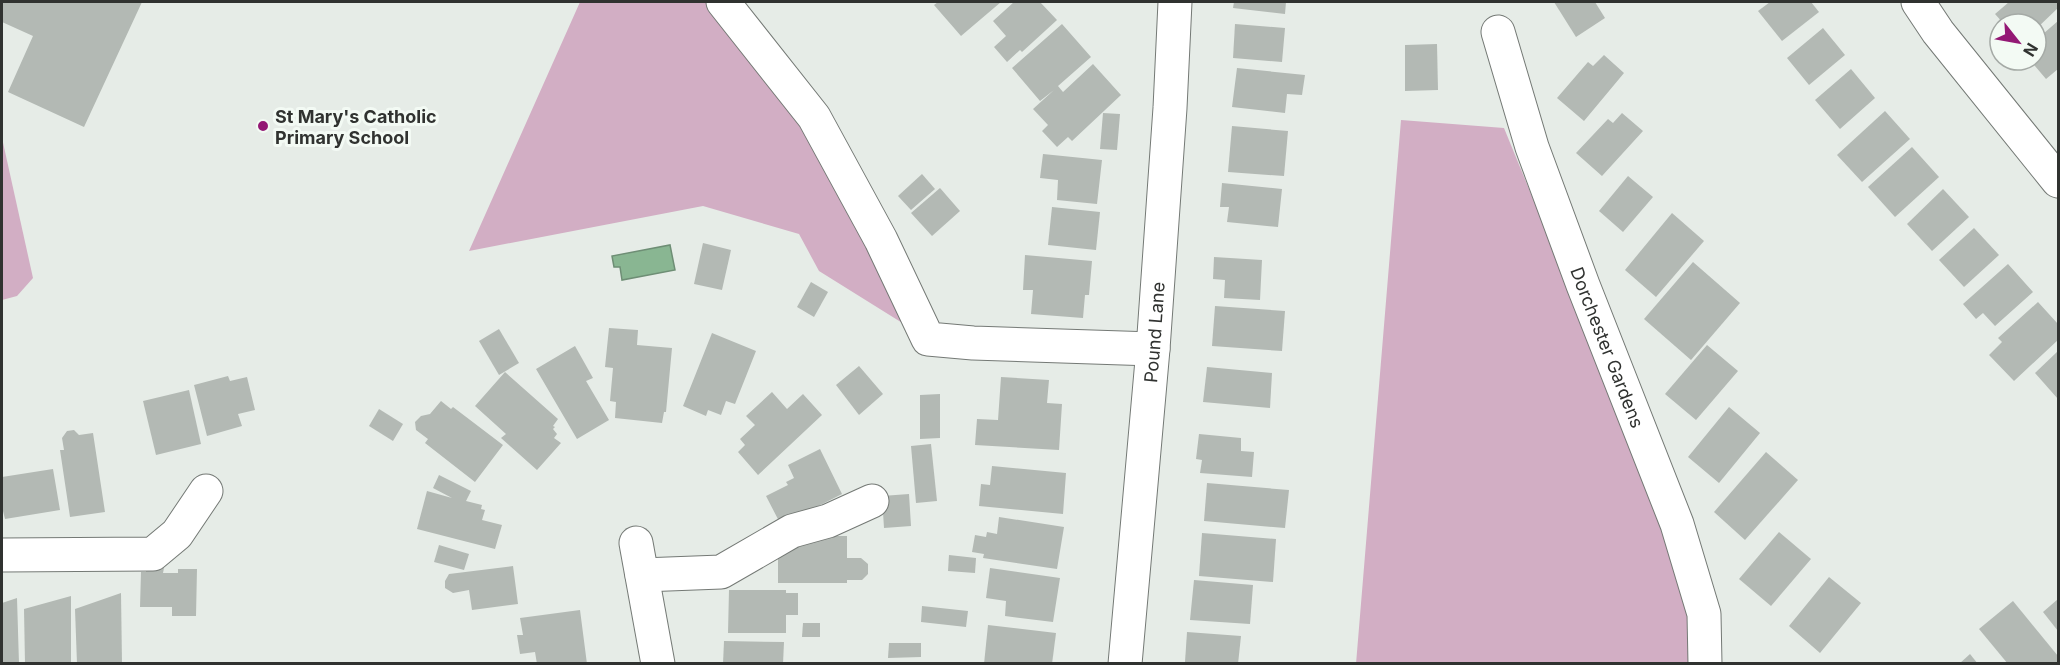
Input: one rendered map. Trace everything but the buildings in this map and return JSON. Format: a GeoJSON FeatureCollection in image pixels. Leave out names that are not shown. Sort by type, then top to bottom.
{"type":"FeatureCollection","features":[{"type":"Feature","properties":{"kind":"street"},"geometry":{"type":"LineString","coordinates":[[723,2],[814,117],[881,240],[928,339],[973,343],[1153,349]]}},
{"type":"Feature","properties":{"kind":"street"},"geometry":{"type":"LineString","coordinates":[[1918,2],[1938,32],[2058,181]]}},
{"type":"Feature","properties":{"kind":"street","name":"Pound Lane"},"geometry":{"type":"LineString","coordinates":[[1125,663],[1153,349],[1170,108],[1168,5]]}},
{"type":"Feature","properties":{"kind":"street","name":"Dorchester Gardens"},"geometry":{"type":"LineString","coordinates":[[1498,32],[1532,147],[1583,285],[1677,524],[1704,614],[1705,663]]}},
{"type":"Feature","properties":{"kind":"street"},"geometry":{"type":"LineString","coordinates":[[2,555],[153,554],[177,534],[206,491]]}},
{"type":"Feature","properties":{"kind":"street"},"geometry":{"type":"LineString","coordinates":[[658,663],[639,559],[721,572],[792,531],[828,521],[872,501]]}},
{"type":"Feature","properties":{"kind":"shaded area"},"geometry":{"type":"Polygon","coordinates":[[[580,2],[723,2],[814,117],[928,339],[819,271],[799,234],[703,206],[469,251],[580,2]]]}},
{"type":"Feature","properties":{"kind":"shaded area"},"geometry":{"type":"Polygon","coordinates":[[[1401,120],[1504,128],[1658,504],[1676,562],[1685,602],[1690,663],[1356,664],[1401,120]]]}},
{"type":"Feature","properties":{"kind":"shaded area"},"geometry":{"type":"Polygon","coordinates":[[[2,138],[33,278],[17,296],[2,300],[2,138]]]}},
{"type":"Feature","properties":{"kind":"shaded area"},"geometry":{"type":"Polygon","coordinates":[[[670,245],[675,270],[622,280],[620,267],[614,267],[612,256],[670,245]]]}},
{"type":"Feature","properties":{"kind":"place","name":"St Mary's Catholic Primary School"},"geometry":{"type":"Point","coordinates":[263,126]}}]}
